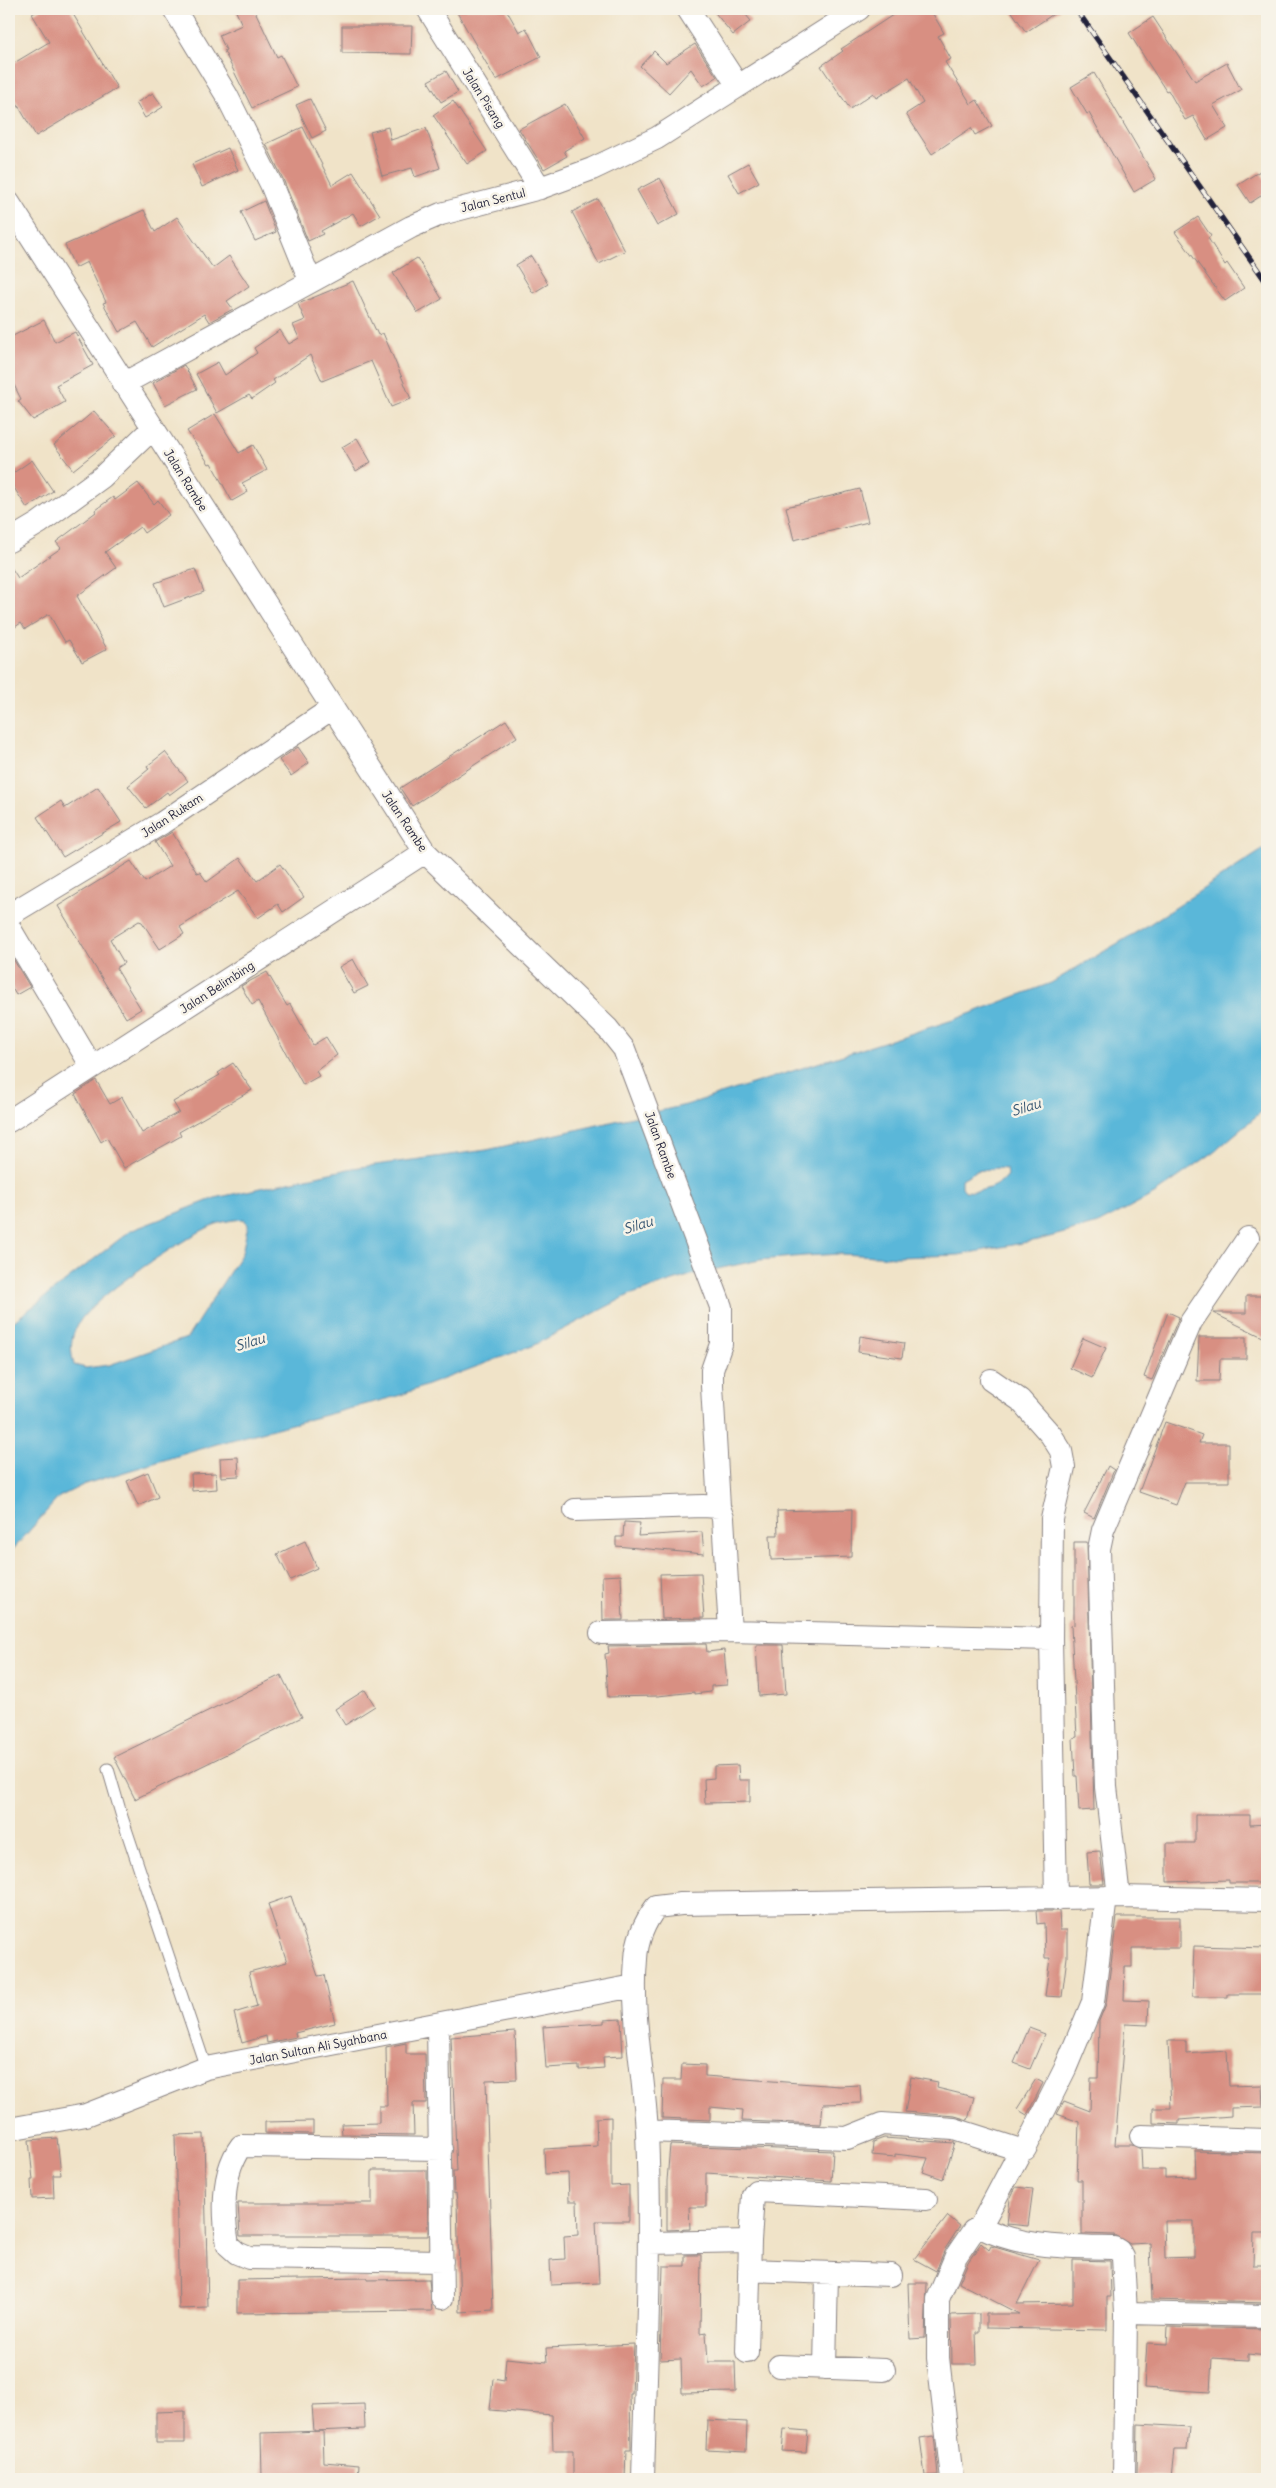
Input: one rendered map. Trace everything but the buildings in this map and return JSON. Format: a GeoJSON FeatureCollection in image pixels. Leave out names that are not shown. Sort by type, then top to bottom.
{"type":"FeatureCollection","features":[{"type":"Feature","properties":{"kind":"street"},"geometry":{"type":"LineString","coordinates":[[174,9],[227,96],[271,184],[310,280]]}},
{"type":"Feature","properties":{"kind":"street","name":"Jalan Pisang"},"geometry":{"type":"LineString","coordinates":[[428,9],[540,188]]}},
{"type":"Feature","properties":{"kind":"street"},"geometry":{"type":"LineString","coordinates":[[688,9],[738,86]]}},
{"type":"Feature","properties":{"kind":"street","name":"Jalan Sentul"},"geometry":{"type":"LineString","coordinates":[[123,384],[310,280],[411,227],[441,214],[540,188],[592,169],[657,138],[858,9]]}},
{"type":"Feature","properties":{"kind":"street","name":"Jalan Rambe"},"geometry":{"type":"LineString","coordinates":[[9,203],[331,709],[425,852],[608,1029],[624,1049],[720,1307],[721,1344],[712,1370],[712,1386],[719,1507],[722,1518],[730,1632]]}},
{"type":"Feature","properties":{"kind":"street"},"geometry":{"type":"LineString","coordinates":[[9,541],[39,523],[102,476],[153,428]]}},
{"type":"Feature","properties":{"kind":"street","name":"Jalan Rukam"},"geometry":{"type":"LineString","coordinates":[[9,915],[162,823],[331,709]]}},
{"type":"Feature","properties":{"kind":"street","name":"Jalan Belimbing"},"geometry":{"type":"LineString","coordinates":[[9,1121],[425,852]]}},
{"type":"Feature","properties":{"kind":"street"},"geometry":{"type":"LineString","coordinates":[[9,927],[92,1067]]}},
{"type":"Feature","properties":{"kind":"street"},"geometry":{"type":"LineString","coordinates":[[952,2479],[938,2358],[938,2299],[956,2256],[973,2231],[980,2227],[1021,2150],[1029,2145],[1066,2069],[1093,2002],[1113,1897],[1106,1787],[1099,1550],[1103,1530],[1191,1322],[1248,1238]]}},
{"type":"Feature","properties":{"kind":"street"},"geometry":{"type":"LineString","coordinates":[[991,1380],[1020,1400],[1051,1435],[1061,1451],[1064,1467],[1052,1519],[1051,1639],[1056,1899]]}},
{"type":"Feature","properties":{"kind":"street"},"geometry":{"type":"LineString","coordinates":[[575,1510],[719,1507]]}},
{"type":"Feature","properties":{"kind":"street"},"geometry":{"type":"LineString","coordinates":[[601,1633],[730,1632],[1051,1639]]}},
{"type":"Feature","properties":{"kind":"street"},"geometry":{"type":"LineString","coordinates":[[643,2479],[649,2243],[647,2131],[634,1986],[636,1956],[643,1924],[656,1907],[681,1904],[1113,1897],[1267,1900]]}},
{"type":"Feature","properties":{"kind":"street","name":"Jalan Sultan Ali Syahbana"},"geometry":{"type":"LineString","coordinates":[[9,2129],[86,2114],[206,2068],[634,1986]]}},
{"type":"Feature","properties":{"kind":"street"},"geometry":{"type":"LineString","coordinates":[[438,2024],[442,2298]]}},
{"type":"Feature","properties":{"kind":"street"},"geometry":{"type":"LineString","coordinates":[[647,2131],[847,2138],[882,2124],[954,2129],[1021,2150]]}},
{"type":"Feature","properties":{"kind":"street"},"geometry":{"type":"LineString","coordinates":[[1141,2136],[1267,2140]]}},
{"type":"Feature","properties":{"kind":"street"},"geometry":{"type":"LineString","coordinates":[[441,2149],[241,2146],[232,2158],[227,2172],[226,2230],[228,2245],[238,2253],[249,2258],[442,2261]]}},
{"type":"Feature","properties":{"kind":"street"},"geometry":{"type":"LineString","coordinates":[[748,2352],[750,2241],[753,2195],[756,2191],[926,2198]]}},
{"type":"Feature","properties":{"kind":"street"},"geometry":{"type":"LineString","coordinates":[[980,2227],[998,2236],[1037,2245],[1114,2248],[1119,2251],[1122,2257],[1126,2313],[1124,2479]]}},
{"type":"Feature","properties":{"kind":"street"},"geometry":{"type":"LineString","coordinates":[[649,2243],[750,2241]]}},
{"type":"Feature","properties":{"kind":"street"},"geometry":{"type":"LineString","coordinates":[[749,2270],[891,2275]]}},
{"type":"Feature","properties":{"kind":"street"},"geometry":{"type":"LineString","coordinates":[[825,2368],[827,2273]]}},
{"type":"Feature","properties":{"kind":"street"},"geometry":{"type":"LineString","coordinates":[[1126,2313],[1267,2316]]}},
{"type":"Feature","properties":{"kind":"street"},"geometry":{"type":"LineString","coordinates":[[779,2366],[884,2370]]}},
{"type":"Feature","properties":{"kind":"lane"},"geometry":{"type":"LineString","coordinates":[[108,1769],[122,1817],[206,2068]]}},
{"type":"Feature","properties":{"kind":"water","name":"Silau"},"geometry":{"type":"Polygon","coordinates":[[[1267,847],[1267,1107],[1214,1152],[1156,1193],[1098,1224],[1038,1240],[959,1255],[897,1257],[840,1254],[804,1256],[760,1260],[698,1273],[629,1295],[534,1345],[401,1395],[220,1443],[85,1484],[59,1497],[9,1554],[9,1325],[130,1231],[215,1198],[353,1168],[487,1150],[686,1105],[956,1019],[1051,983],[1145,927],[1267,847]],[[997,1168],[976,1171],[962,1179],[962,1187],[965,1191],[971,1191],[983,1190],[994,1186],[1007,1175],[1006,1169],[997,1168]],[[244,1219],[216,1224],[193,1235],[157,1258],[100,1300],[78,1324],[73,1334],[72,1354],[74,1365],[86,1368],[109,1365],[187,1338],[242,1253],[248,1225],[244,1219]]]}},
{"type":"Feature","properties":{"kind":"railway"},"geometry":{"type":"LineString","coordinates":[[1076,9],[1267,283]]}}]}
